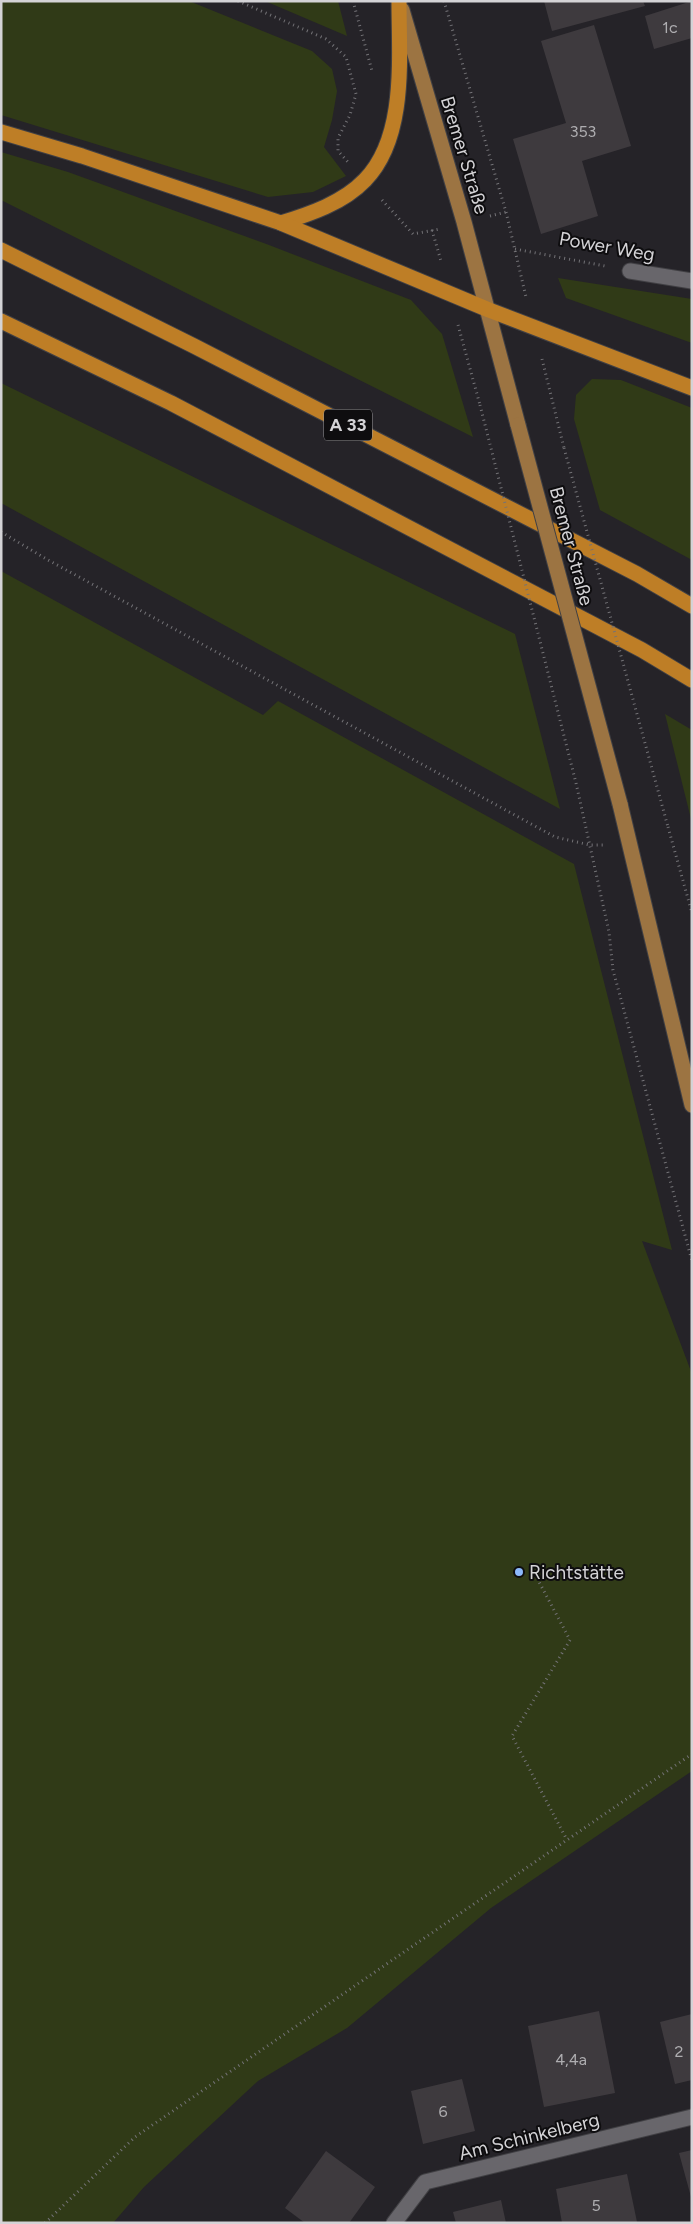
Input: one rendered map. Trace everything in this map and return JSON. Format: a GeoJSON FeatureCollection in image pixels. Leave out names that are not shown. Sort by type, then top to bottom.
{"type":"FeatureCollection","features":[{"type":"Feature","properties":{"kind":"highway"},"geometry":{"type":"LineString","coordinates":[[281,222],[307,215],[339,200],[365,180],[382,156],[396,114],[399,96],[399,1]]}},
{"type":"Feature","properties":{"kind":"highway"},"geometry":{"type":"LineString","coordinates":[[1,132],[82,156],[281,222],[489,310],[692,388]]}},
{"type":"Feature","properties":{"kind":"highway","name":"A 33"},"geometry":{"type":"LineString","coordinates":[[1,250],[221,360],[637,574],[692,606]]}},
{"type":"Feature","properties":{"kind":"highway"},"geometry":{"type":"LineString","coordinates":[[1,321],[179,408],[642,650],[692,680]]}},
{"type":"Feature","properties":{"kind":"main road","name":"Bremer Straße"},"geometry":{"type":"LineString","coordinates":[[399,1],[489,310],[620,804],[692,1105]]}},
{"type":"Feature","properties":{"kind":"street","name":"Power Weg"},"geometry":{"type":"LineString","coordinates":[[630,271],[692,281]]}},
{"type":"Feature","properties":{"kind":"street","name":"Am Schinkelberg"},"geometry":{"type":"LineString","coordinates":[[394,2223],[425,2182],[692,2117]]}},
{"type":"Feature","properties":{"kind":"path"},"geometry":{"type":"LineString","coordinates":[[238,1],[326,39],[346,57],[356,94],[350,115],[338,138],[338,151],[350,164],[355,156]]}},
{"type":"Feature","properties":{"kind":"path"},"geometry":{"type":"LineString","coordinates":[[353,1],[374,78]]}},
{"type":"Feature","properties":{"kind":"path","name":"Power Weg"},"geometry":{"type":"LineString","coordinates":[[444,1],[506,212],[515,249],[630,271]]}},
{"type":"Feature","properties":{"kind":"path"},"geometry":{"type":"LineString","coordinates":[[365,180],[413,234],[432,230]]}},
{"type":"Feature","properties":{"kind":"path"},"geometry":{"type":"LineString","coordinates":[[480,405],[576,783],[609,932],[613,970],[692,1261]]}},
{"type":"Feature","properties":{"kind":"path"},"geometry":{"type":"LineString","coordinates":[[564,448],[692,913]]}},
{"type":"Feature","properties":{"kind":"path"},"geometry":{"type":"LineString","coordinates":[[1,532],[48,560],[555,838],[590,845],[630,845]]}},
{"type":"Feature","properties":{"kind":"path"},"geometry":{"type":"LineString","coordinates":[[530,1565],[570,1640],[512,1736],[567,1840]]}},
{"type":"Feature","properties":{"kind":"path"},"geometry":{"type":"LineString","coordinates":[[46,2223],[135,2137],[692,1754]]}},
{"type":"Feature","properties":{"kind":"green space"},"geometry":{"type":"Polygon","coordinates":[[[1,1],[189,1],[312,51],[332,69],[337,91],[332,120],[324,147],[346,176],[313,192],[268,197],[1,115],[1,1]]]}},
{"type":"Feature","properties":{"kind":"green space"},"geometry":{"type":"Polygon","coordinates":[[[265,1],[338,1],[347,36],[265,1]]]}},
{"type":"Feature","properties":{"kind":"green space"},"geometry":{"type":"Polygon","coordinates":[[[1,152],[68,172],[269,245],[411,300],[442,334],[473,437],[1,200],[1,152]]]}},
{"type":"Feature","properties":{"kind":"green space"},"geometry":{"type":"Polygon","coordinates":[[[558,278],[692,299],[692,343],[566,298],[558,278]]]}},
{"type":"Feature","properties":{"kind":"green space"},"geometry":{"type":"Polygon","coordinates":[[[592,379],[621,380],[692,408],[692,560],[600,510],[574,419],[576,395],[592,379]]]}},
{"type":"Feature","properties":{"kind":"green space"},"geometry":{"type":"Polygon","coordinates":[[[1,383],[515,634],[560,809],[1,503],[1,383]]]}},
{"type":"Feature","properties":{"kind":"green space"},"geometry":{"type":"Polygon","coordinates":[[[1,571],[263,715],[278,701],[574,864],[672,1250],[642,1241],[692,1374],[692,1771],[491,1908],[347,2028],[258,2081],[144,2187],[113,2223],[1,2223],[1,571]]]}},
{"type":"Feature","properties":{"kind":"green space"},"geometry":{"type":"Polygon","coordinates":[[[665,714],[692,730],[692,823],[665,714]]]}},
{"type":"Feature","properties":{"kind":"building"},"geometry":{"type":"Polygon","coordinates":[[[544,1],[643,1],[645,6],[552,31],[544,1]]]}},
{"type":"Feature","properties":{"kind":"building"},"geometry":{"type":"Polygon","coordinates":[[[692,1],[692,38],[654,49],[645,16],[692,1]]]}},
{"type":"Feature","properties":{"kind":"building"},"geometry":{"type":"Polygon","coordinates":[[[594,25],[631,146],[582,161],[598,216],[541,234],[513,139],[566,123],[541,41],[594,25]]]}},
{"type":"Feature","properties":{"kind":"building"},"geometry":{"type":"Polygon","coordinates":[[[599,2011],[615,2093],[544,2107],[528,2026],[599,2011]]]}},
{"type":"Feature","properties":{"kind":"building"},"geometry":{"type":"Polygon","coordinates":[[[692,2014],[692,2080],[675,2084],[660,2022],[692,2014]]]}},
{"type":"Feature","properties":{"kind":"building"},"geometry":{"type":"Polygon","coordinates":[[[462,2079],[475,2131],[423,2144],[411,2091],[462,2079]]]}},
{"type":"Feature","properties":{"kind":"building"},"geometry":{"type":"Polygon","coordinates":[[[692,2150],[692,2197],[691,2197],[679,2153],[692,2150]]]}},
{"type":"Feature","properties":{"kind":"building"},"geometry":{"type":"Polygon","coordinates":[[[326,2151],[375,2187],[349,2223],[305,2223],[285,2208],[326,2151]]]}},
{"type":"Feature","properties":{"kind":"building"},"geometry":{"type":"Polygon","coordinates":[[[627,2174],[637,2222],[562,2223],[556,2189],[627,2174]]]}},
{"type":"Feature","properties":{"kind":"building"},"geometry":{"type":"Polygon","coordinates":[[[501,2200],[506,2223],[456,2223],[453,2212],[501,2200]]]}},
{"type":"Feature","properties":{"kind":"place","name":"Richtstätte"},"geometry":{"type":"Point","coordinates":[519,1572]}}]}
